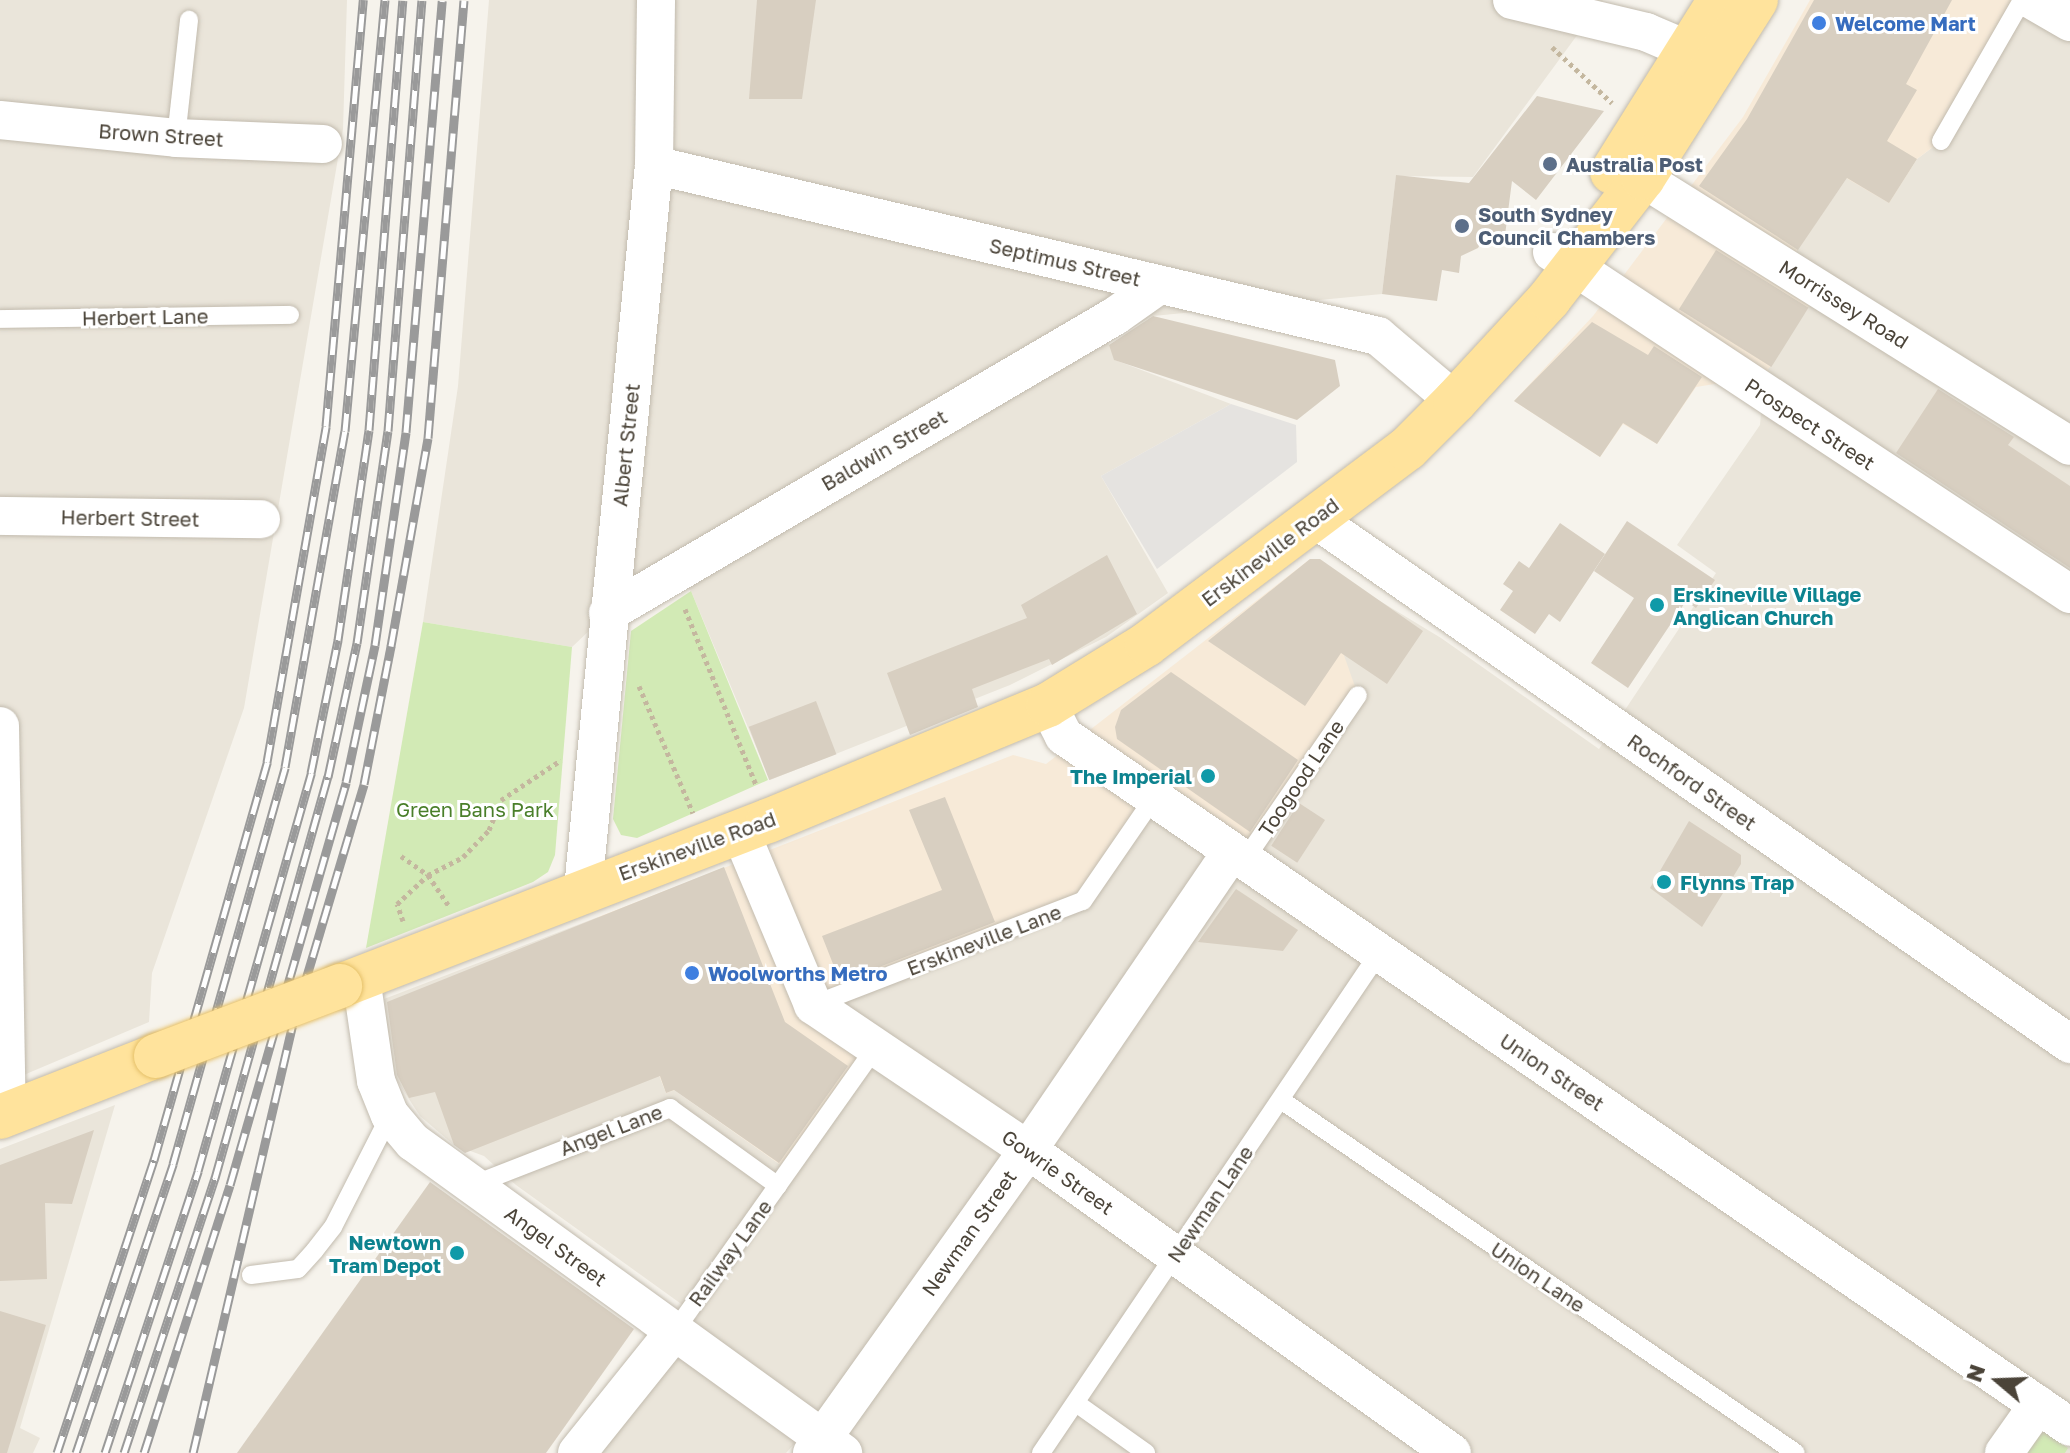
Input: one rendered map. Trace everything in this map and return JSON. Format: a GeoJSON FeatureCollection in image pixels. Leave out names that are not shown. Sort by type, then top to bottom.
{"type":"FeatureCollection","features":[{"type":"Feature","properties":{"kind":"main road","name":"Erskineville Road"},"geometry":{"type":"LineString","coordinates":[[1705,56],[1720,0]]}},
{"type":"Feature","properties":{"kind":"main road","name":"Erskineville Road"},"geometry":{"type":"LineString","coordinates":[[4,1116],[583,889],[734,819],[1048,705],[1147,644],[1349,492],[1448,394],[1562,261],[1630,171],[1705,56],[1756,0]]}},
{"type":"Feature","properties":{"kind":"street","name":"Albert Street"},"geometry":{"type":"LineString","coordinates":[[583,889],[654,165],[656,0]]}},
{"type":"Feature","properties":{"kind":"street"},"geometry":{"type":"LineString","coordinates":[[1512,0],[1604,20],[1705,56]]}},
{"type":"Feature","properties":{"kind":"street"},"geometry":{"type":"LineString","coordinates":[[2032,0],[2070,22]]}},
{"type":"Feature","properties":{"kind":"street","name":"Brown Street"},"geometry":{"type":"LineString","coordinates":[[0,120],[176,138],[323,144]]}},
{"type":"Feature","properties":{"kind":"street","name":"Septimus Street"},"geometry":{"type":"LineString","coordinates":[[654,165],[1378,336],[1448,394]]}},
{"type":"Feature","properties":{"kind":"street","name":"Morrissey Road"},"geometry":{"type":"LineString","coordinates":[[1630,171],[2070,446]]}},
{"type":"Feature","properties":{"kind":"street","name":"Prospect Street"},"geometry":{"type":"LineString","coordinates":[[1562,261],[2070,594]]}},
{"type":"Feature","properties":{"kind":"street","name":"Baldwin Street"},"geometry":{"type":"LineString","coordinates":[[608,613],[1102,324],[1159,285]]}},
{"type":"Feature","properties":{"kind":"street","name":"Herbert Street"},"geometry":{"type":"LineString","coordinates":[[0,516],[261,519]]}},
{"type":"Feature","properties":{"kind":"street","name":"Rochford Street"},"geometry":{"type":"LineString","coordinates":[[1315,519],[2070,1044]]}},
{"type":"Feature","properties":{"kind":"street","name":"Union Street"},"geometry":{"type":"LineString","coordinates":[[1048,705],[1064,736],[1153,799],[2070,1427]]}},
{"type":"Feature","properties":{"kind":"street"},"geometry":{"type":"LineString","coordinates":[[0,726],[4,1116]]}},
{"type":"Feature","properties":{"kind":"street"},"geometry":{"type":"LineString","coordinates":[[734,819],[813,1005]]}},
{"type":"Feature","properties":{"kind":"street","name":"Newman Street"},"geometry":{"type":"LineString","coordinates":[[826,1448],[1028,1150],[1238,856]]}},
{"type":"Feature","properties":{"kind":"street","name":"Angel Street"},"geometry":{"type":"LineString","coordinates":[[351,982],[372,1069],[390,1115],[413,1142],[674,1332],[826,1448]]}},
{"type":"Feature","properties":{"kind":"street","name":"Gowrie Street"},"geometry":{"type":"LineString","coordinates":[[813,1005],[1028,1150],[1452,1453]]}},
{"type":"Feature","properties":{"kind":"street","name":"Railway Lane"},"geometry":{"type":"LineString","coordinates":[[577,1453],[674,1332]]}},
{"type":"Feature","properties":{"kind":"street"},"geometry":{"type":"LineString","coordinates":[[2004,1453],[2038,1405]]}},
{"type":"Feature","properties":{"kind":"lane"},"geometry":{"type":"LineString","coordinates":[[1941,141],[2022,0]]}},
{"type":"Feature","properties":{"kind":"lane"},"geometry":{"type":"LineString","coordinates":[[176,138],[189,20]]}},
{"type":"Feature","properties":{"kind":"lane","name":"Herbert Lane"},"geometry":{"type":"LineString","coordinates":[[0,319],[290,315]]}},
{"type":"Feature","properties":{"kind":"lane","name":"Toogood Lane"},"geometry":{"type":"LineString","coordinates":[[1238,856],[1358,695]]}},
{"type":"Feature","properties":{"kind":"lane","name":"Erskineville Lane"},"geometry":{"type":"LineString","coordinates":[[813,1005],[1083,901],[1153,799]]}},
{"type":"Feature","properties":{"kind":"lane","name":"Newman Lane"},"geometry":{"type":"LineString","coordinates":[[1041,1453],[1379,953]]}},
{"type":"Feature","properties":{"kind":"lane","name":"Railway Lane"},"geometry":{"type":"LineString","coordinates":[[674,1332],[876,1047]]}},
{"type":"Feature","properties":{"kind":"lane","name":"Union Lane"},"geometry":{"type":"LineString","coordinates":[[1281,1100],[1796,1453]]}},
{"type":"Feature","properties":{"kind":"lane","name":"Angel Lane"},"geometry":{"type":"LineString","coordinates":[[473,1185],[670,1108],[778,1186]]}},
{"type":"Feature","properties":{"kind":"lane"},"geometry":{"type":"LineString","coordinates":[[251,1275],[298,1269],[315,1250],[333,1227],[390,1115]]}},
{"type":"Feature","properties":{"kind":"lane"},"geometry":{"type":"LineString","coordinates":[[1076,1403],[1146,1453]]}},
{"type":"Feature","properties":{"kind":"path"},"geometry":{"type":"LineString","coordinates":[[1549,43],[1618,109]]}},
{"type":"Feature","properties":{"kind":"path"},"geometry":{"type":"LineString","coordinates":[[671,574],[734,819]]}},
{"type":"Feature","properties":{"kind":"path"},"geometry":{"type":"LineString","coordinates":[[632,670],[734,819]]}},
{"type":"Feature","properties":{"kind":"path"},"geometry":{"type":"LineString","coordinates":[[411,891],[428,875],[463,857],[489,830],[501,800],[598,735]]}},
{"type":"Feature","properties":{"kind":"path"},"geometry":{"type":"LineString","coordinates":[[401,856],[428,875],[462,936]]}},
{"type":"Feature","properties":{"kind":"shaded area"},"geometry":{"type":"Polygon","coordinates":[[[0,0],[347,0],[343,129],[244,708],[152,973],[149,1022],[0,1085],[0,0]]]}},
{"type":"Feature","properties":{"kind":"shaded area"},"geometry":{"type":"Polygon","coordinates":[[[489,0],[1603,0],[1473,177],[1396,176],[1382,294],[1153,316],[1108,342],[1115,360],[1231,404],[1101,476],[1168,593],[1106,637],[1010,685],[770,780],[691,591],[671,575],[608,613],[572,647],[423,622],[458,386],[489,0]]]}},
{"type":"Feature","properties":{"kind":"shaded area"},"geometry":{"type":"Polygon","coordinates":[[[1810,0],[2022,0],[1941,141],[1917,159],[1889,203],[1846,178],[1795,253],[1810,304],[1764,376],[1696,387],[1657,444],[1623,424],[1600,457],[1514,401],[1593,316],[1743,117],[1810,0]]]}},
{"type":"Feature","properties":{"kind":"shaded area"},"geometry":{"type":"Polygon","coordinates":[[[2022,0],[2070,0],[2070,1453],[808,1453],[795,1443],[786,1453],[577,1453],[674,1332],[698,1316],[516,1185],[484,1156],[454,1145],[420,1116],[392,1073],[384,999],[598,917],[666,1093],[674,1090],[782,1166],[813,1005],[1153,799],[1338,651],[1375,598],[1441,638],[1599,749],[1716,573],[1677,545],[1760,425],[1764,376],[1795,253],[1847,178],[1889,202],[1917,159],[1941,141],[2022,0]]]}},
{"type":"Feature","properties":{"kind":"shaded area"},"geometry":{"type":"Polygon","coordinates":[[[1231,404],[1296,425],[1297,462],[1157,569],[1101,476],[1231,404]]]}},
{"type":"Feature","properties":{"kind":"shaded area"},"geometry":{"type":"Polygon","coordinates":[[[1310,559],[1358,695],[1244,861],[1153,799],[1083,901],[814,1004],[876,1047],[782,1166],[675,1090],[666,1093],[598,917],[1013,755],[1046,764],[1310,559]]]}},
{"type":"Feature","properties":{"kind":"shaded area"},"geometry":{"type":"Polygon","coordinates":[[[115,1105],[20,1428],[40,1438],[33,1453],[0,1453],[0,1149],[115,1105]]]}},
{"type":"Feature","properties":{"kind":"green space","name":"Green Bans Park"},"geometry":{"type":"Polygon","coordinates":[[[691,591],[768,780],[637,838],[621,835],[613,819],[631,631],[691,591]]]}},
{"type":"Feature","properties":{"kind":"green space","name":"Green Bans Park"},"geometry":{"type":"Polygon","coordinates":[[[423,622],[572,647],[555,855],[548,872],[533,882],[366,948],[423,622]]]}},
{"type":"Feature","properties":{"kind":"green space"},"geometry":{"type":"Polygon","coordinates":[[[2040,1428],[2068,1448],[2065,1453],[2022,1453],[2040,1428]]]}},
{"type":"Feature","properties":{"kind":"building"},"geometry":{"type":"Polygon","coordinates":[[[757,0],[816,0],[802,99],[749,99],[757,0]]]}},
{"type":"Feature","properties":{"kind":"building"},"geometry":{"type":"Polygon","coordinates":[[[1814,0],[1952,0],[1906,84],[1917,90],[1887,141],[1917,159],[1889,203],[1847,178],[1798,250],[1699,186],[1747,119],[1814,0]]]}},
{"type":"Feature","properties":{"kind":"building"},"geometry":{"type":"Polygon","coordinates":[[[1537,96],[1604,111],[1536,200],[1512,181],[1505,235],[1487,232],[1478,248],[1461,256],[1459,273],[1442,270],[1437,301],[1382,294],[1396,175],[1469,183],[1537,96]]]}},
{"type":"Feature","properties":{"kind":"building"},"geometry":{"type":"Polygon","coordinates":[[[1716,250],[1808,308],[1771,367],[1679,309],[1716,250]]]}},
{"type":"Feature","properties":{"kind":"building"},"geometry":{"type":"Polygon","coordinates":[[[1153,316],[1335,360],[1340,386],[1297,420],[1114,360],[1109,345],[1153,316]]]}},
{"type":"Feature","properties":{"kind":"building"},"geometry":{"type":"Polygon","coordinates":[[[1592,322],[1648,355],[1654,346],[1702,377],[1657,444],[1623,423],[1600,457],[1514,401],[1592,322]]]}},
{"type":"Feature","properties":{"kind":"building"},"geometry":{"type":"Polygon","coordinates":[[[1938,389],[2014,437],[2008,445],[2070,486],[2070,568],[1896,453],[1938,389]]]}},
{"type":"Feature","properties":{"kind":"building","name":"Erskineville Village Anglican Church"},"geometry":{"type":"Polygon","coordinates":[[[1627,521],[1715,580],[1696,608],[1686,601],[1628,688],[1591,663],[1634,598],[1594,571],[1627,521]]]}},
{"type":"Feature","properties":{"kind":"building"},"geometry":{"type":"Polygon","coordinates":[[[1560,523],[1605,554],[1560,622],[1549,614],[1535,634],[1500,610],[1513,591],[1503,584],[1519,561],[1529,568],[1560,523]]]}},
{"type":"Feature","properties":{"kind":"building"},"geometry":{"type":"Polygon","coordinates":[[[1107,555],[1137,614],[1052,665],[1049,659],[972,689],[978,707],[910,735],[887,673],[1027,618],[1021,605],[1107,555]]]}},
{"type":"Feature","properties":{"kind":"building"},"geometry":{"type":"Polygon","coordinates":[[[1310,559],[1320,559],[1423,631],[1387,684],[1341,653],[1305,706],[1208,641],[1310,559]]]}},
{"type":"Feature","properties":{"kind":"building"},"geometry":{"type":"Polygon","coordinates":[[[1171,672],[1298,760],[1250,832],[1117,739],[1115,727],[1121,710],[1171,672]]]}},
{"type":"Feature","properties":{"kind":"building"},"geometry":{"type":"Polygon","coordinates":[[[816,701],[836,754],[769,780],[749,727],[816,701]]]}},
{"type":"Feature","properties":{"kind":"building"},"geometry":{"type":"Polygon","coordinates":[[[945,797],[995,922],[851,978],[835,969],[822,936],[942,890],[909,810],[945,797]]]}},
{"type":"Feature","properties":{"kind":"building"},"geometry":{"type":"Polygon","coordinates":[[[1299,803],[1325,820],[1297,863],[1271,846],[1299,803]]]}},
{"type":"Feature","properties":{"kind":"building"},"geometry":{"type":"Polygon","coordinates":[[[1689,821],[1741,855],[1741,864],[1702,927],[1650,888],[1689,821]]]}},
{"type":"Feature","properties":{"kind":"building"},"geometry":{"type":"Polygon","coordinates":[[[724,867],[785,1022],[848,1066],[779,1163],[674,1090],[666,1093],[660,1076],[465,1153],[454,1145],[435,1092],[409,1098],[397,1075],[387,1002],[724,867]]]}},
{"type":"Feature","properties":{"kind":"building"},"geometry":{"type":"Polygon","coordinates":[[[1236,889],[1298,930],[1283,951],[1198,942],[1236,889]]]}},
{"type":"Feature","properties":{"kind":"building"},"geometry":{"type":"Polygon","coordinates":[[[94,1130],[72,1204],[45,1203],[47,1279],[0,1281],[0,1165],[94,1130]]]}},
{"type":"Feature","properties":{"kind":"building","name":"Newtown Tram Depot"},"geometry":{"type":"Polygon","coordinates":[[[430,1182],[634,1329],[546,1453],[237,1453],[430,1182]]]}},
{"type":"Feature","properties":{"kind":"building"},"geometry":{"type":"Polygon","coordinates":[[[0,1311],[46,1325],[7,1453],[0,1453],[0,1311]]]}},
{"type":"Feature","properties":{"kind":"railway"},"geometry":{"type":"LineString","coordinates":[[57,1453],[154,1160],[267,762],[326,426],[363,0]]}},
{"type":"Feature","properties":{"kind":"railway"},"geometry":{"type":"LineString","coordinates":[[76,1453],[173,1164],[285,767],[345,431],[385,0]]}},
{"type":"Feature","properties":{"kind":"railway"},"geometry":{"type":"LineString","coordinates":[[105,1453],[198,1171],[311,773],[338,640],[369,430],[403,0]]}},
{"type":"Feature","properties":{"kind":"railway"},"geometry":{"type":"LineString","coordinates":[[124,1453],[215,1178],[328,777],[357,643],[388,431],[422,0]]}},
{"type":"Feature","properties":{"kind":"railway"},"geometry":{"type":"LineString","coordinates":[[144,1453],[230,1185],[346,782],[375,645],[406,432],[442,0]]}},
{"type":"Feature","properties":{"kind":"railway"},"geometry":{"type":"LineString","coordinates":[[193,1453],[292,1026],[364,784],[391,646],[428,438],[464,0]]}},
{"type":"Feature","properties":{"kind":"place","name":"Welcome Mart"},"geometry":{"type":"Point","coordinates":[1819,23]}},
{"type":"Feature","properties":{"kind":"place","name":"Australia Post"},"geometry":{"type":"Point","coordinates":[1550,164]}},
{"type":"Feature","properties":{"kind":"place","name":"South Sydney Council Chambers"},"geometry":{"type":"Point","coordinates":[1462,226]}},
{"type":"Feature","properties":{"kind":"place","name":"Erskineville Village Anglican Church"},"geometry":{"type":"Point","coordinates":[1657,605]}},
{"type":"Feature","properties":{"kind":"place","name":"The Imperial"},"geometry":{"type":"Point","coordinates":[1208,776]}},
{"type":"Feature","properties":{"kind":"place","name":"Flynns Trap"},"geometry":{"type":"Point","coordinates":[1664,882]}},
{"type":"Feature","properties":{"kind":"place","name":"Woolworths Metro"},"geometry":{"type":"Point","coordinates":[692,973]}},
{"type":"Feature","properties":{"kind":"place","name":"Newtown Tram Depot"},"geometry":{"type":"Point","coordinates":[457,1253]}}]}
